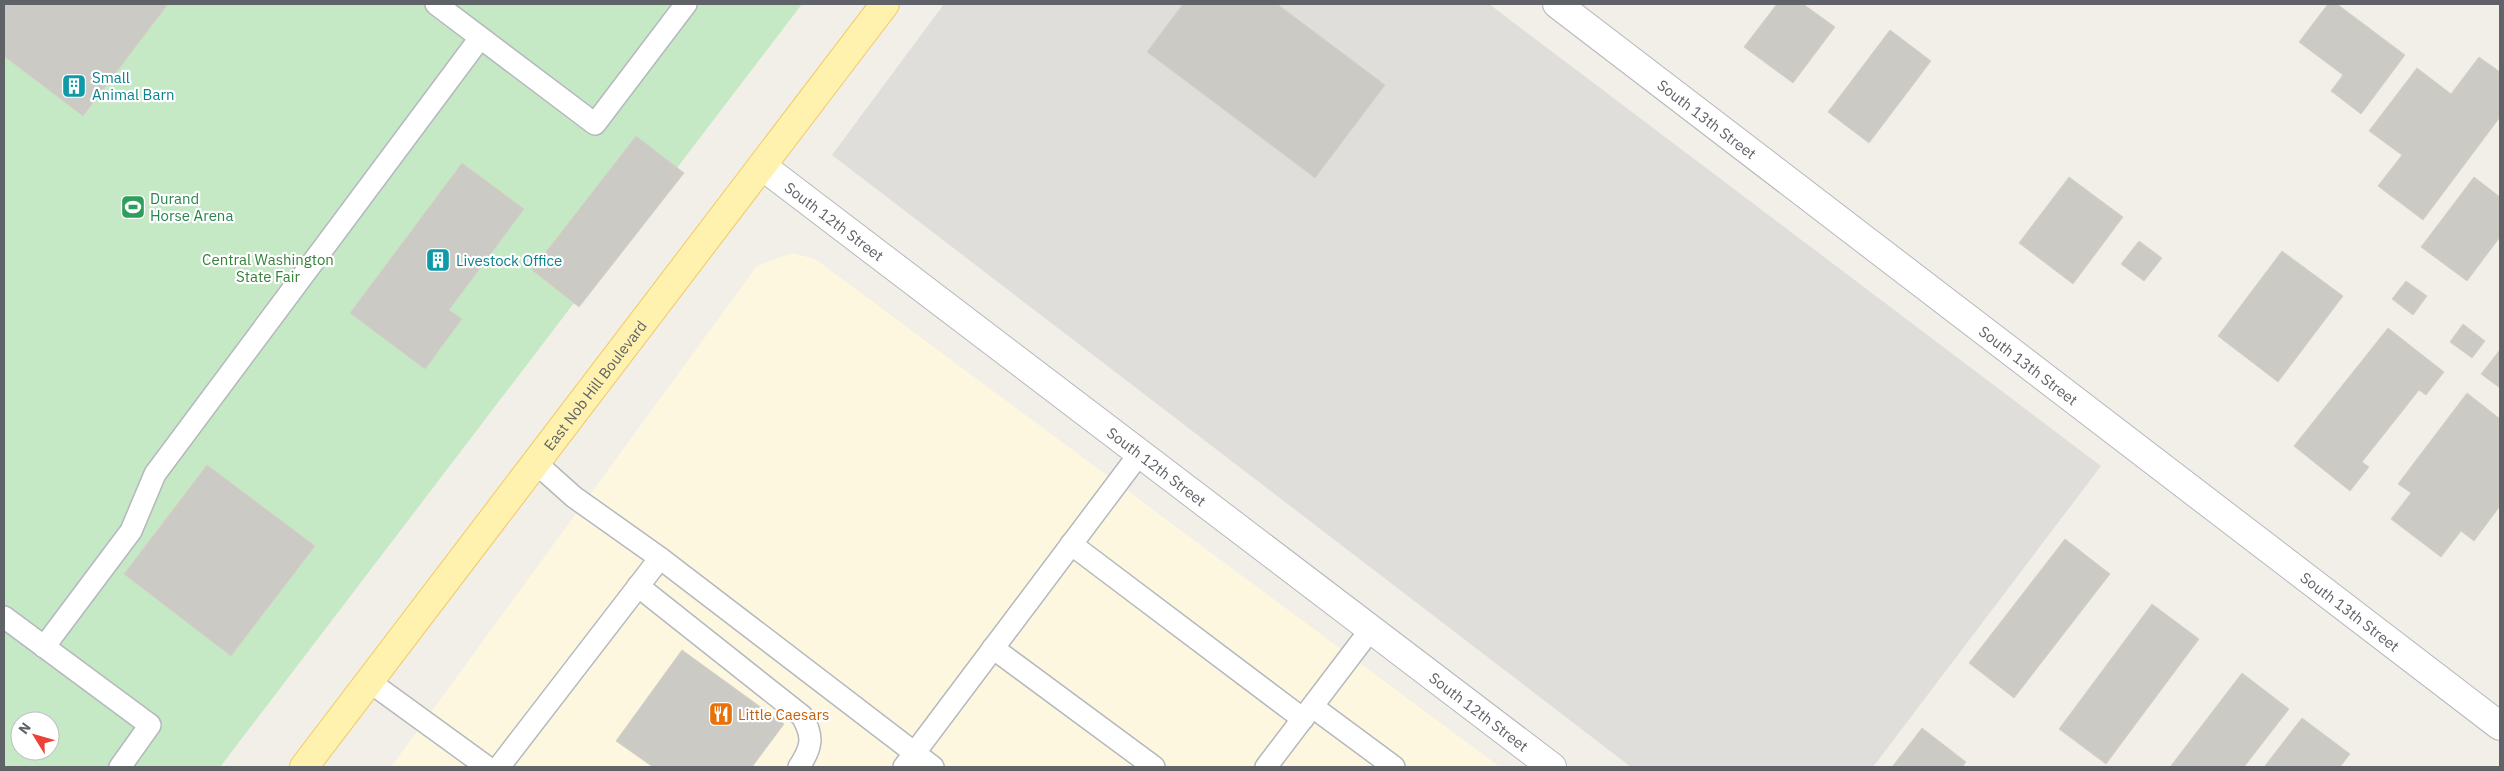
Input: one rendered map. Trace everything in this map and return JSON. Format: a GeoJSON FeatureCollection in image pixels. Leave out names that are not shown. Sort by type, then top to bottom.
{"type":"FeatureCollection","features":[{"type":"Feature","properties":{"kind":"main road","name":"East Nob Hill Boulevard"},"geometry":{"type":"LineString","coordinates":[[304,767],[537,464],[885,4]]}},
{"type":"Feature","properties":{"kind":"street","name":"South 13th Street"},"geometry":{"type":"LineString","coordinates":[[1557,4],[2500,726]]}},
{"type":"Feature","properties":{"kind":"street","name":"South 12th Street"},"geometry":{"type":"LineString","coordinates":[[762,166],[1552,767]]}},
{"type":"Feature","properties":{"kind":"lane"},"geometry":{"type":"LineString","coordinates":[[436,4],[595,124],[686,4]]}},
{"type":"Feature","properties":{"kind":"lane"},"geometry":{"type":"LineString","coordinates":[[44,647],[132,531],[155,474],[480,38]]}},
{"type":"Feature","properties":{"kind":"lane"},"geometry":{"type":"LineString","coordinates":[[909,760],[1140,453]]}},
{"type":"Feature","properties":{"kind":"lane"},"geometry":{"type":"LineString","coordinates":[[537,464],[574,497],[660,558],[909,760],[933,767]]}},
{"type":"Feature","properties":{"kind":"lane"},"geometry":{"type":"LineString","coordinates":[[1071,544],[1308,713],[1394,767]]}},
{"type":"Feature","properties":{"kind":"lane"},"geometry":{"type":"LineString","coordinates":[[499,767],[660,558]]}},
{"type":"Feature","properties":{"kind":"lane"},"geometry":{"type":"LineString","coordinates":[[638,586],[802,716],[810,732],[810,749],[798,767]]}},
{"type":"Feature","properties":{"kind":"lane"},"geometry":{"type":"LineString","coordinates":[[4,617],[150,725],[120,767]]}},
{"type":"Feature","properties":{"kind":"lane"},"geometry":{"type":"LineString","coordinates":[[1266,767],[1371,629]]}},
{"type":"Feature","properties":{"kind":"lane"},"geometry":{"type":"LineString","coordinates":[[993,648],[1154,767]]}},
{"type":"Feature","properties":{"kind":"lane"},"geometry":{"type":"LineString","coordinates":[[370,682],[487,767]]}},
{"type":"Feature","properties":{"kind":"shaded area"},"geometry":{"type":"Polygon","coordinates":[[[944,4],[1489,4],[2101,466],[1873,767],[1631,767],[832,155],[944,4]]]}},
{"type":"Feature","properties":{"kind":"shaded area"},"geometry":{"type":"Polygon","coordinates":[[[792,253],[815,259],[1500,767],[391,767],[757,266],[792,253]]]}},
{"type":"Feature","properties":{"kind":"green space","name":"Central Washington State Fair"},"geometry":{"type":"Polygon","coordinates":[[[4,4],[802,4],[220,767],[4,767],[4,4]]]}},
{"type":"Feature","properties":{"kind":"building","name":"Small Animal Barn"},"geometry":{"type":"Polygon","coordinates":[[[4,4],[168,4],[83,116],[4,56],[4,4]]]}},
{"type":"Feature","properties":{"kind":"building"},"geometry":{"type":"Polygon","coordinates":[[[1183,4],[1277,4],[1385,85],[1315,178],[1147,52],[1183,4]]]}},
{"type":"Feature","properties":{"kind":"building"},"geometry":{"type":"Polygon","coordinates":[[[1777,4],[1803,4],[1835,27],[1793,83],[1744,47],[1777,4]]]}},
{"type":"Feature","properties":{"kind":"building"},"geometry":{"type":"Polygon","coordinates":[[[2328,4],[2337,4],[2405,55],[2361,114],[2331,91],[2343,75],[2299,42],[2328,4]]]}},
{"type":"Feature","properties":{"kind":"building"},"geometry":{"type":"Polygon","coordinates":[[[1890,30],[1931,61],[1869,143],[1828,112],[1890,30]]]}},
{"type":"Feature","properties":{"kind":"building"},"geometry":{"type":"Polygon","coordinates":[[[2479,57],[2500,72],[2500,117],[2423,220],[2378,186],[2402,155],[2369,131],[2417,68],[2451,94],[2479,57]]]}},
{"type":"Feature","properties":{"kind":"building"},"geometry":{"type":"Polygon","coordinates":[[[636,136],[684,173],[579,307],[532,270],[636,136]]]}},
{"type":"Feature","properties":{"kind":"building","name":"Livestock Office"},"geometry":{"type":"Polygon","coordinates":[[[462,163],[524,209],[449,310],[462,319],[425,369],[350,313],[462,163]]]}},
{"type":"Feature","properties":{"kind":"building"},"geometry":{"type":"Polygon","coordinates":[[[2069,177],[2123,217],[2073,284],[2019,243],[2069,177]]]}},
{"type":"Feature","properties":{"kind":"building"},"geometry":{"type":"Polygon","coordinates":[[[2474,177],[2500,197],[2500,237],[2467,281],[2421,247],[2474,177]]]}},
{"type":"Feature","properties":{"kind":"building"},"geometry":{"type":"Polygon","coordinates":[[[2139,241],[2162,258],[2144,281],[2121,264],[2139,241]]]}},
{"type":"Feature","properties":{"kind":"building"},"geometry":{"type":"Polygon","coordinates":[[[2282,251],[2343,296],[2278,382],[2218,336],[2282,251]]]}},
{"type":"Feature","properties":{"kind":"building"},"geometry":{"type":"Polygon","coordinates":[[[2406,281],[2427,296],[2413,315],[2392,299],[2406,281]]]}},
{"type":"Feature","properties":{"kind":"building"},"geometry":{"type":"Polygon","coordinates":[[[2463,324],[2485,341],[2472,358],[2450,342],[2463,324]]]}},
{"type":"Feature","properties":{"kind":"building"},"geometry":{"type":"Polygon","coordinates":[[[2388,328],[2444,372],[2426,395],[2419,390],[2362,462],[2369,467],[2350,491],[2294,446],[2388,328]]]}},
{"type":"Feature","properties":{"kind":"building"},"geometry":{"type":"Polygon","coordinates":[[[2500,352],[2500,388],[2481,374],[2500,352]]]}},
{"type":"Feature","properties":{"kind":"building"},"geometry":{"type":"Polygon","coordinates":[[[2467,393],[2500,419],[2500,506],[2474,541],[2461,531],[2441,557],[2391,519],[2411,493],[2398,484],[2467,393]]]}},
{"type":"Feature","properties":{"kind":"building"},"geometry":{"type":"Polygon","coordinates":[[[207,465],[315,546],[231,656],[124,574],[207,465]]]}},
{"type":"Feature","properties":{"kind":"building"},"geometry":{"type":"Polygon","coordinates":[[[2065,539],[2110,574],[2014,698],[1969,663],[2065,539]]]}},
{"type":"Feature","properties":{"kind":"building"},"geometry":{"type":"Polygon","coordinates":[[[2152,604],[2199,639],[2106,764],[2059,729],[2152,604]]]}},
{"type":"Feature","properties":{"kind":"building"},"geometry":{"type":"Polygon","coordinates":[[[682,650],[784,724],[752,767],[653,767],[616,741],[682,650]]]}},
{"type":"Feature","properties":{"kind":"building"},"geometry":{"type":"Polygon","coordinates":[[[2242,673],[2289,709],[2244,767],[2170,767],[2242,673]]]}},
{"type":"Feature","properties":{"kind":"building"},"geometry":{"type":"Polygon","coordinates":[[[2302,718],[2350,754],[2340,767],[2264,767],[2302,718]]]}},
{"type":"Feature","properties":{"kind":"building"},"geometry":{"type":"Polygon","coordinates":[[[1922,728],[1966,762],[1962,767],[1892,767],[1922,728]]]}},
{"type":"Feature","properties":{"kind":"place","name":"Small Animal Barn"},"geometry":{"type":"Point","coordinates":[74,86]}},
{"type":"Feature","properties":{"kind":"place","name":"Durand Horse Arena"},"geometry":{"type":"Point","coordinates":[133,207]}},
{"type":"Feature","properties":{"kind":"place","name":"Livestock Office"},"geometry":{"type":"Point","coordinates":[438,260]}},
{"type":"Feature","properties":{"kind":"place","name":"Little Caesars"},"geometry":{"type":"Point","coordinates":[721,714]}}]}
